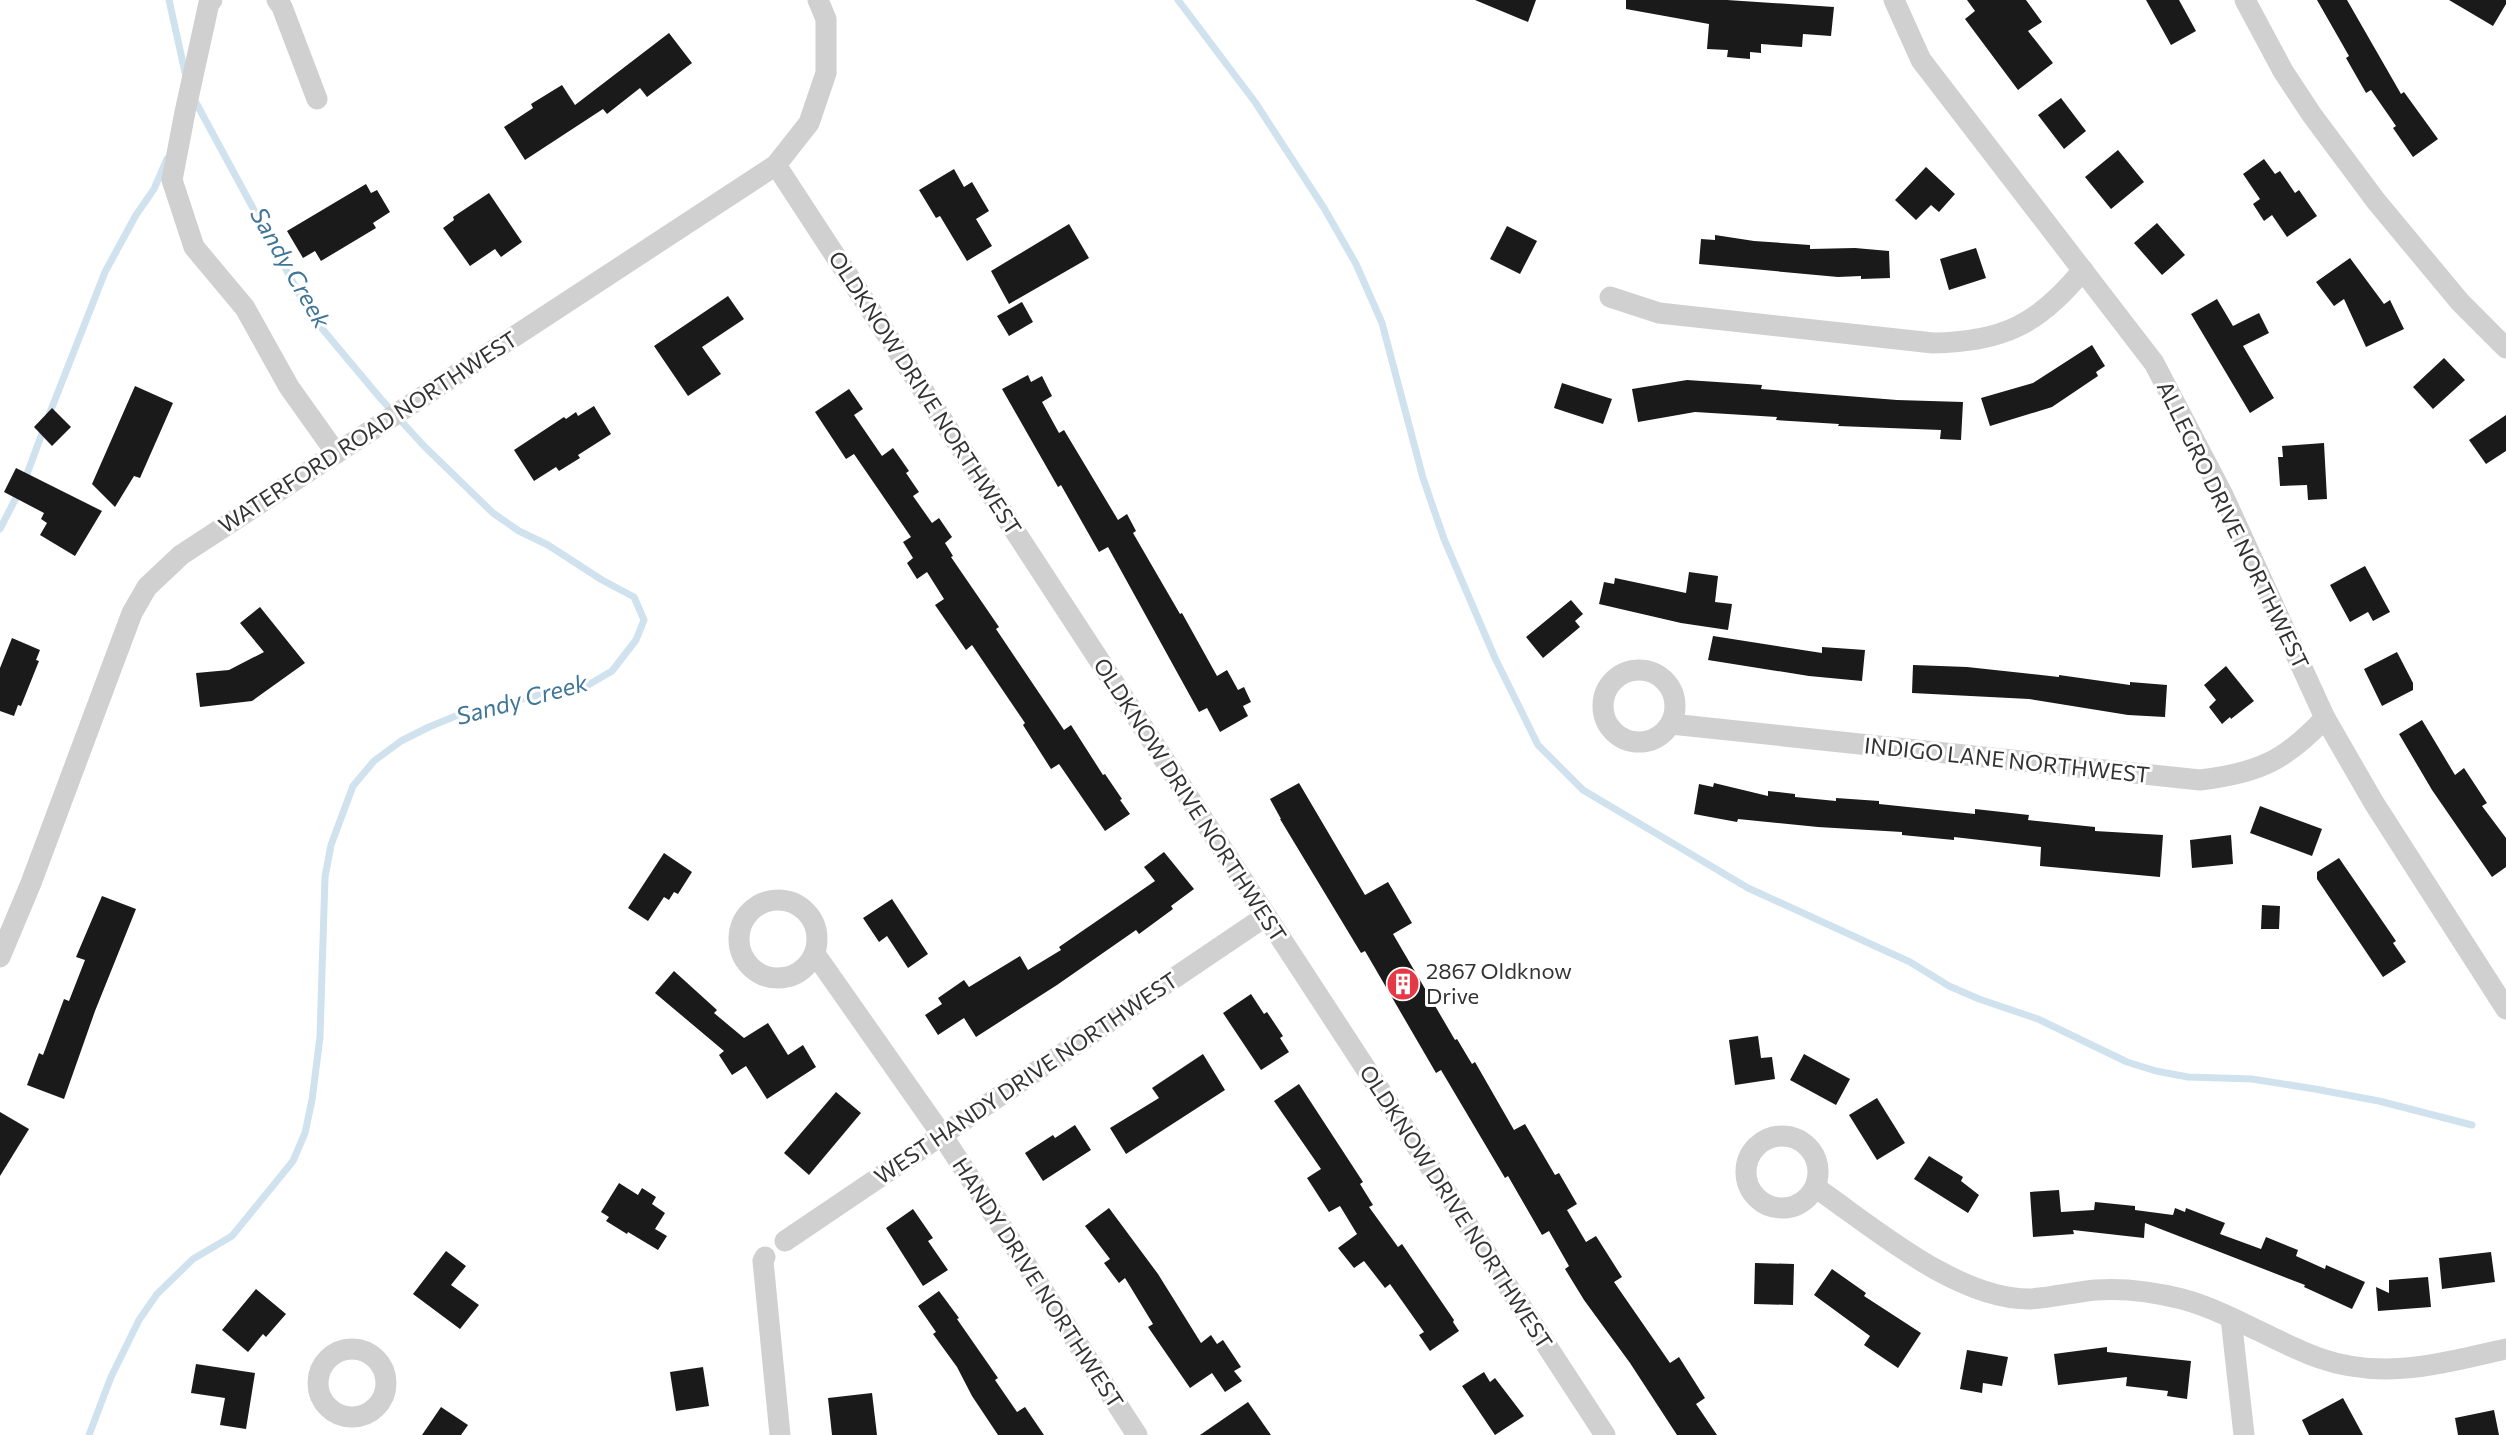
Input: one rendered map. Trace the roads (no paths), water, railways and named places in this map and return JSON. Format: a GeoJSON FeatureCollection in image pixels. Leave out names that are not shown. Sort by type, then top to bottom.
{"type":"FeatureCollection","features":[{"type":"Feature","properties":{"kind":"street"},"geometry":{"type":"LineString","coordinates":[[212,0],[209,3],[172,180],[194,247],[245,308],[289,387],[336,453]]}},
{"type":"Feature","properties":{"kind":"street"},"geometry":{"type":"LineString","coordinates":[[276,0],[282,7],[317,99]]}},
{"type":"Feature","properties":{"kind":"street","name":"WATERFORD ROAD NORTHWEST"},"geometry":{"type":"LineString","coordinates":[[0,957],[31,883],[132,614],[147,586],[181,555],[776,165],[809,123],[826,73],[826,20],[818,0]]}},
{"type":"Feature","properties":{"kind":"street","name":"ALLEGRO DRIVE NORTHWEST"},"geometry":{"type":"LineString","coordinates":[[1894,0],[1920,60],[2154,363],[2223,495],[2325,718],[2374,803],[2506,1009]]}},
{"type":"Feature","properties":{"kind":"street"},"geometry":{"type":"LineString","coordinates":[[2245,0],[2283,71],[2312,115],[2362,182],[2460,302],[2506,348]]}},
{"type":"Feature","properties":{"kind":"street","name":"OLDKNOW DRIVE NORTHWEST"},"geometry":{"type":"LineString","coordinates":[[776,165],[1602,1434]]}},
{"type":"Feature","properties":{"kind":"street"},"geometry":{"type":"LineString","coordinates":[[1610,297],[1659,313],[1933,344],[1967,343],[2005,333],[2036,318],[2062,296],[2084,270]]}},
{"type":"Feature","properties":{"kind":"street","name":"INDIGO LANE NORTHWEST"},"geometry":{"type":"LineString","coordinates":[[1671,724],[2200,780],[2235,776],[2271,763],[2301,744],[2325,718]]}},
{"type":"Feature","properties":{"kind":"street","name":"WEST HANDY DRIVE NORTHWEST"},"geometry":{"type":"LineString","coordinates":[[785,1241],[1266,916]]}},
{"type":"Feature","properties":{"kind":"street","name":"HANDY DRIVE NORTHWEST"},"geometry":{"type":"LineString","coordinates":[[815,954],[942,1134],[1137,1435]]}},
{"type":"Feature","properties":{"kind":"street"},"geometry":{"type":"LineString","coordinates":[[1815,1187],[1937,1271],[1981,1291],[2028,1299],[2098,1290],[2140,1291],[2182,1299],[2320,1358],[2370,1370],[2415,1369],[2506,1349]]}},
{"type":"Feature","properties":{"kind":"street"},"geometry":{"type":"LineString","coordinates":[[765,1257],[763,1261],[780,1434]]}},
{"type":"Feature","properties":{"kind":"street"},"geometry":{"type":"LineString","coordinates":[[2231,1318],[2244,1435]]}},
{"type":"Feature","properties":{"kind":"waterway","name":"Sandy Creek"},"geometry":{"type":"LineString","coordinates":[[169,0],[186,77]]}},
{"type":"Feature","properties":{"kind":"waterway"},"geometry":{"type":"LineString","coordinates":[[1178,0],[1255,102],[1324,208],[1356,264],[1382,323],[1423,478],[1444,539],[1495,658],[1538,745],[1583,790],[1748,888],[1910,962],[1949,986],[2038,1019],[2127,1062],[2156,1071],[2188,1077],[2252,1079],[2315,1089],[2379,1101],[2472,1125]]}},
{"type":"Feature","properties":{"kind":"waterway","name":"Sandy Creek"},"geometry":{"type":"LineString","coordinates":[[89,1435],[111,1377],[139,1320],[157,1294],[193,1259],[232,1236],[293,1161],[305,1133],[312,1100],[320,1037],[325,877],[331,845],[353,786],[374,761],[401,741],[429,727],[458,715],[551,692],[583,688],[612,671],[636,640],[644,620],[634,597],[602,580],[548,545],[519,531],[493,513],[424,446],[381,399],[319,325],[301,297],[194,99]]}},
{"type":"Feature","properties":{"kind":"waterway"},"geometry":{"type":"LineString","coordinates":[[49,415],[105,272],[136,215],[154,189],[167,159]]}},
{"type":"Feature","properties":{"kind":"waterway"},"geometry":{"type":"LineString","coordinates":[[24,482],[44,428]]}},
{"type":"Feature","properties":{"kind":"waterway"},"geometry":{"type":"LineString","coordinates":[[0,529],[19,492]]}},
{"type":"Feature","properties":{"kind":"place","name":"2867 Oldknow Drive"},"geometry":{"type":"Point","coordinates":[1403,984]}}]}
